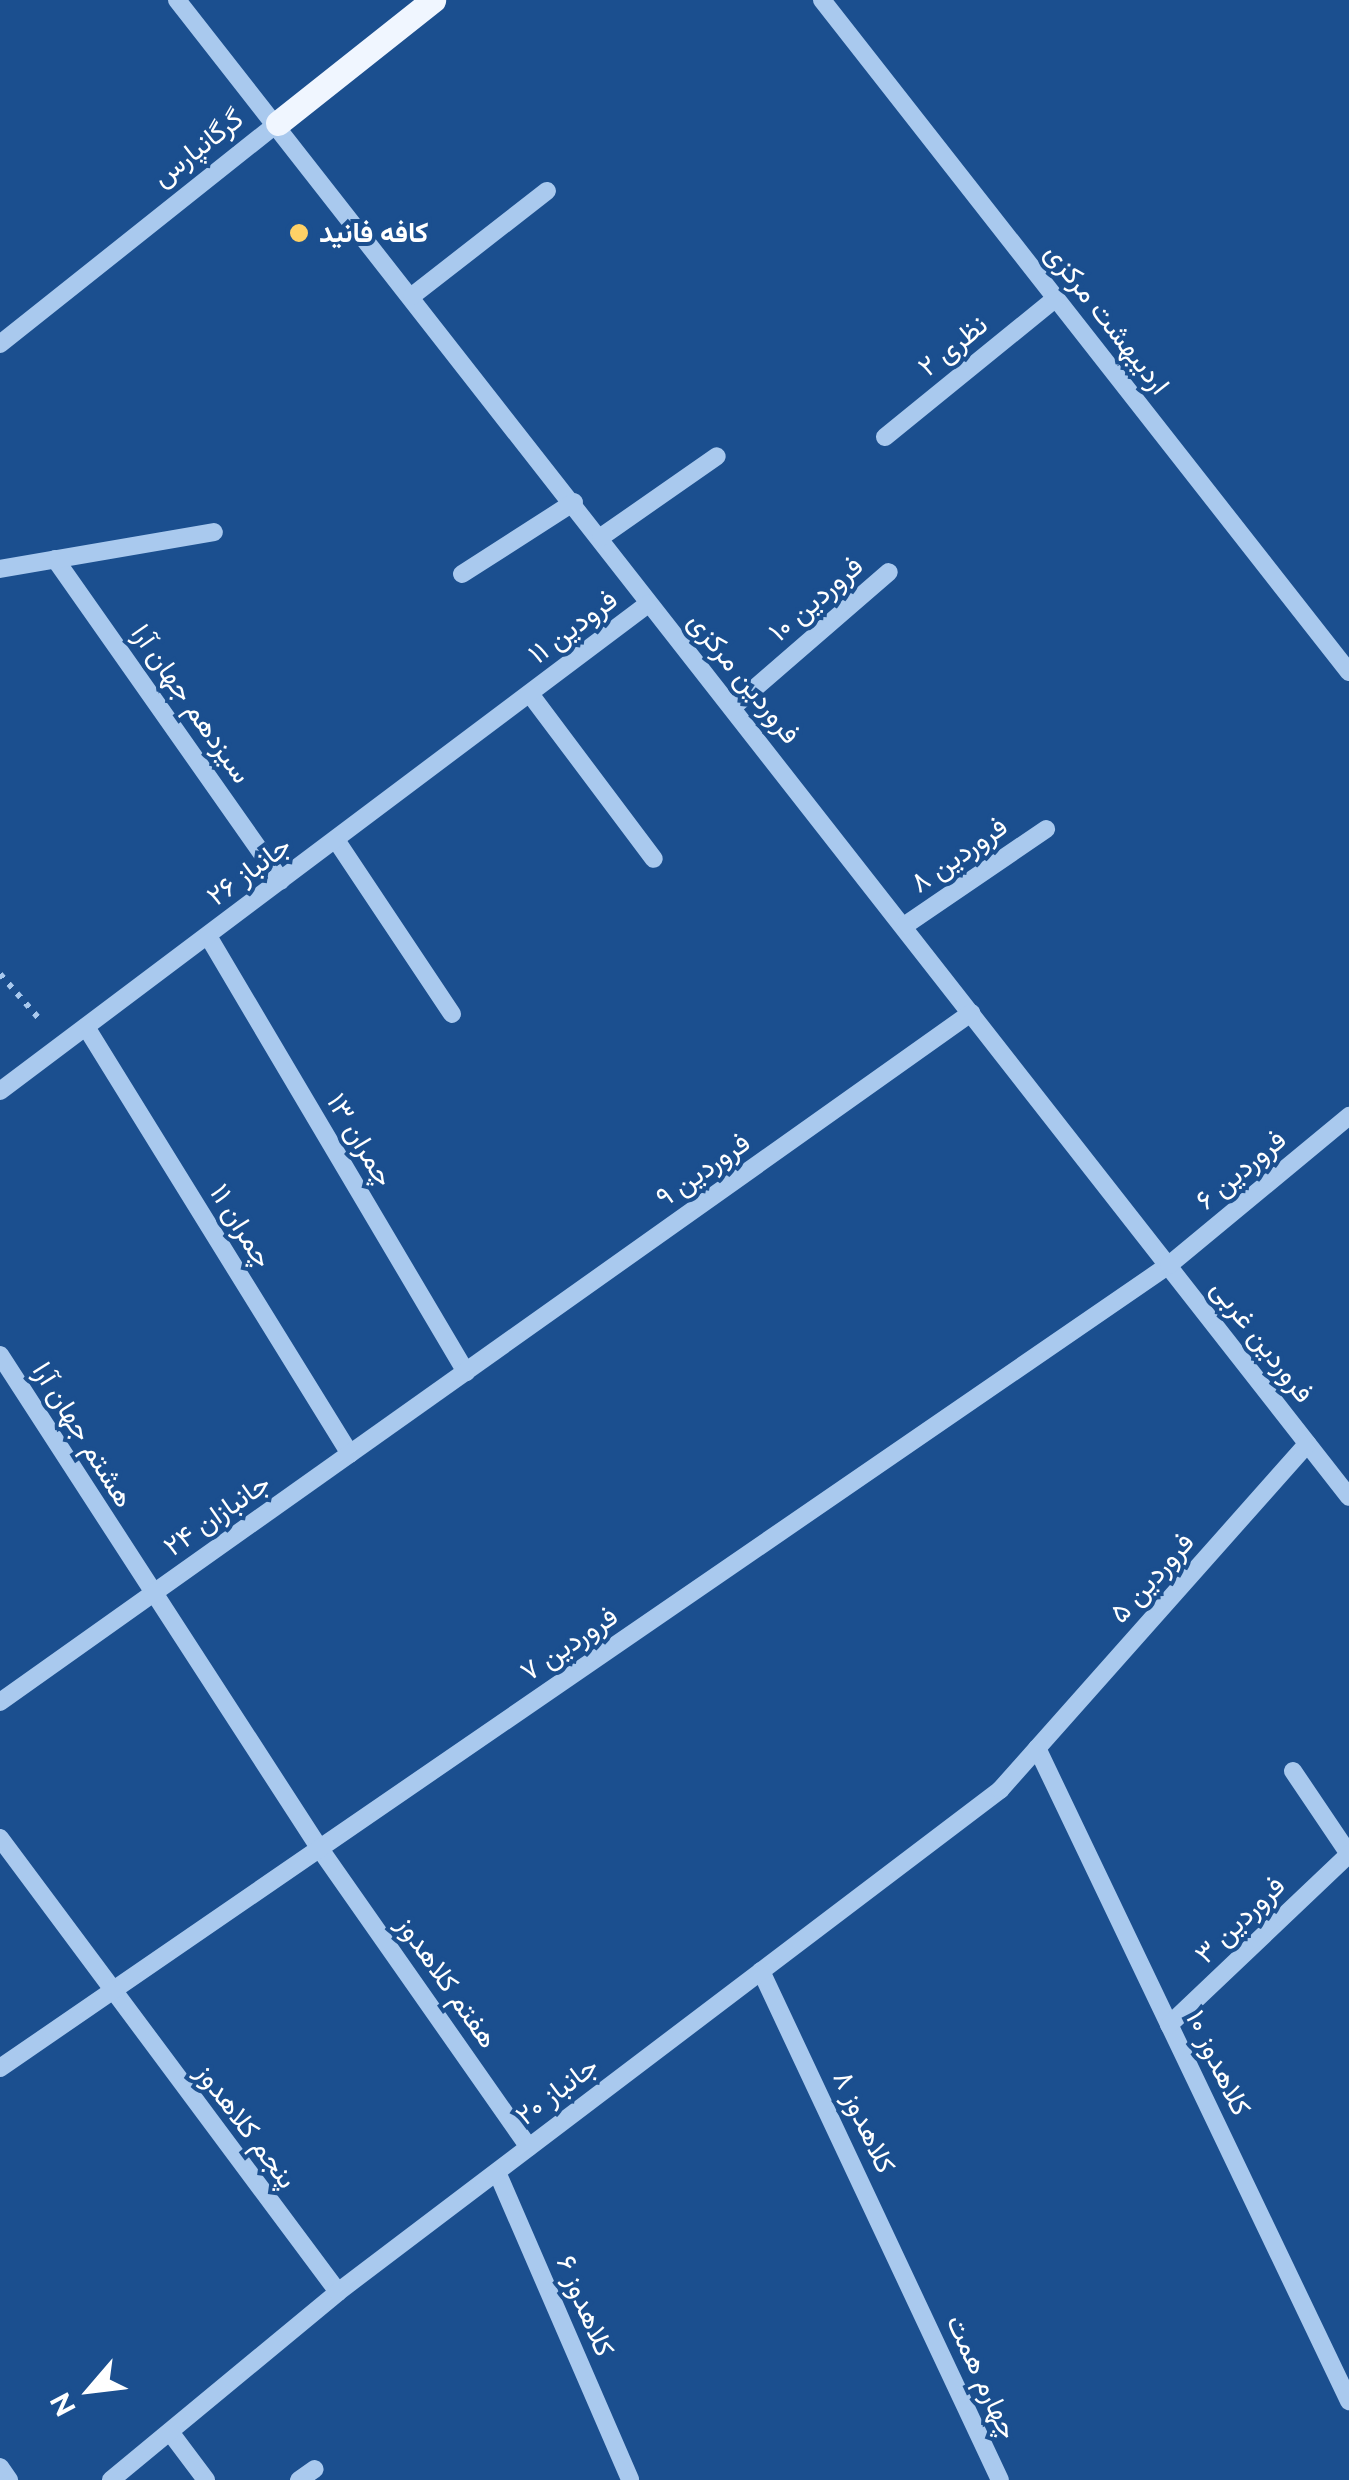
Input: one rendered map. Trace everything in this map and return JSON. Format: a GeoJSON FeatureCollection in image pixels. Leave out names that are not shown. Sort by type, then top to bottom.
{"type":"FeatureCollection","features":[{"type":"Feature","properties":{"kind":"main road","name":"گرگانپارس"},"geometry":{"type":"LineString","coordinates":[[278,124],[433,0]]}},
{"type":"Feature","properties":{"kind":"street","name":"فروردین مرکزی"},"geometry":{"type":"LineString","coordinates":[[178,0],[1169,1266]]}},
{"type":"Feature","properties":{"kind":"street","name":"اردیبهشت مرکزی"},"geometry":{"type":"LineString","coordinates":[[822,0],[1349,672]]}},
{"type":"Feature","properties":{"kind":"street","name":"گرگانپارس"},"geometry":{"type":"LineString","coordinates":[[0,344],[278,124]]}},
{"type":"Feature","properties":{"kind":"street"},"geometry":{"type":"LineString","coordinates":[[412,296],[547,191]]}},
{"type":"Feature","properties":{"kind":"street","name":"نظری ۲"},"geometry":{"type":"LineString","coordinates":[[885,436],[1056,298]]}},
{"type":"Feature","properties":{"kind":"street"},"geometry":{"type":"LineString","coordinates":[[601,537],[717,456]]}},
{"type":"Feature","properties":{"kind":"street"},"geometry":{"type":"LineString","coordinates":[[462,574],[574,502]]}},
{"type":"Feature","properties":{"kind":"street"},"geometry":{"type":"LineString","coordinates":[[0,569],[214,532]]}},
{"type":"Feature","properties":{"kind":"street","name":"سیزدهم جهان آرا"},"geometry":{"type":"LineString","coordinates":[[55,559],[282,880]]}},
{"type":"Feature","properties":{"kind":"street","name":"فروردین ۱۰"},"geometry":{"type":"LineString","coordinates":[[733,707],[889,572]]}},
{"type":"Feature","properties":{"kind":"street","name":"فرودین ۱۱"},"geometry":{"type":"LineString","coordinates":[[530,694],[648,604]]}},
{"type":"Feature","properties":{"kind":"street"},"geometry":{"type":"LineString","coordinates":[[530,694],[654,859]]}},
{"type":"Feature","properties":{"kind":"street","name":"جانباز ۲۶"},"geometry":{"type":"LineString","coordinates":[[0,1091],[530,694]]}},
{"type":"Feature","properties":{"kind":"street","name":"فروردین ۸"},"geometry":{"type":"LineString","coordinates":[[904,926],[1046,828]]}},
{"type":"Feature","properties":{"kind":"street"},"geometry":{"type":"LineString","coordinates":[[336,840],[452,1014]]}},
{"type":"Feature","properties":{"kind":"street","name":"۱۳ چمران"},"geometry":{"type":"LineString","coordinates":[[208,936],[466,1372]]}},
{"type":"Feature","properties":{"kind":"street","name":"فروردین ۹"},"geometry":{"type":"LineString","coordinates":[[466,1372],[971,1013]]}},
{"type":"Feature","properties":{"kind":"street","name":"۱۱ چمران"},"geometry":{"type":"LineString","coordinates":[[86,1027],[350,1454]]}},
{"type":"Feature","properties":{"kind":"street","name":"فروردین ۶"},"geometry":{"type":"LineString","coordinates":[[1169,1266],[1349,1116]]}},
{"type":"Feature","properties":{"kind":"street","name":"فروردین غربی"},"geometry":{"type":"LineString","coordinates":[[1169,1266],[1349,1497]]}},
{"type":"Feature","properties":{"kind":"street","name":"فروردین ۷"},"geometry":{"type":"LineString","coordinates":[[0,2068],[1169,1266]]}},
{"type":"Feature","properties":{"kind":"street","name":"هشتم جهان آرا"},"geometry":{"type":"LineString","coordinates":[[0,1354],[232,1717]]}},
{"type":"Feature","properties":{"kind":"street","name":"جانبازان ۲۴"},"geometry":{"type":"LineString","coordinates":[[0,1702],[466,1372]]}},
{"type":"Feature","properties":{"kind":"street","name":"فروردین ۵"},"geometry":{"type":"LineString","coordinates":[[1037,1748],[1307,1444]]}},
{"type":"Feature","properties":{"kind":"street","name":"هفتم کلاهدوز"},"geometry":{"type":"LineString","coordinates":[[232,1717],[529,2147]]}},
{"type":"Feature","properties":{"kind":"street","name":"۲۰ جانباز"},"geometry":{"type":"LineString","coordinates":[[112,2480],[338,2292],[1000,1790],[1037,1748]]}},
{"type":"Feature","properties":{"kind":"street","name":"کلاهدوز ۱۰"},"geometry":{"type":"LineString","coordinates":[[1037,1748],[1349,2401]]}},
{"type":"Feature","properties":{"kind":"street"},"geometry":{"type":"LineString","coordinates":[[1293,1771],[1349,1854]]}},
{"type":"Feature","properties":{"kind":"street","name":"پنجم کلاهدوز"},"geometry":{"type":"LineString","coordinates":[[0,1838],[110,1993],[338,2292]]}},
{"type":"Feature","properties":{"kind":"street","name":"فروردین ۳"},"geometry":{"type":"LineString","coordinates":[[1169,2025],[1349,1854]]}},
{"type":"Feature","properties":{"kind":"street","name":"کلاهدوز ۸"},"geometry":{"type":"LineString","coordinates":[[761,1971],[914,2298]]}},
{"type":"Feature","properties":{"kind":"street","name":"کلاهدوز ۶"},"geometry":{"type":"LineString","coordinates":[[497,2172],[627,2471]]}},
{"type":"Feature","properties":{"kind":"street","name":"چهارم همت"},"geometry":{"type":"LineString","coordinates":[[914,2298],[1000,2480]]}},
{"type":"Feature","properties":{"kind":"street"},"geometry":{"type":"LineString","coordinates":[[170,2432],[206,2480]]}},
{"type":"Feature","properties":{"kind":"street"},"geometry":{"type":"LineString","coordinates":[[0,2467],[9,2480]]}},
{"type":"Feature","properties":{"kind":"path"},"geometry":{"type":"LineString","coordinates":[[0,974],[62,1046]]}},
{"type":"Feature","properties":{"kind":"place","name":"کافه فانید"},"geometry":{"type":"Point","coordinates":[299,233]}}]}
